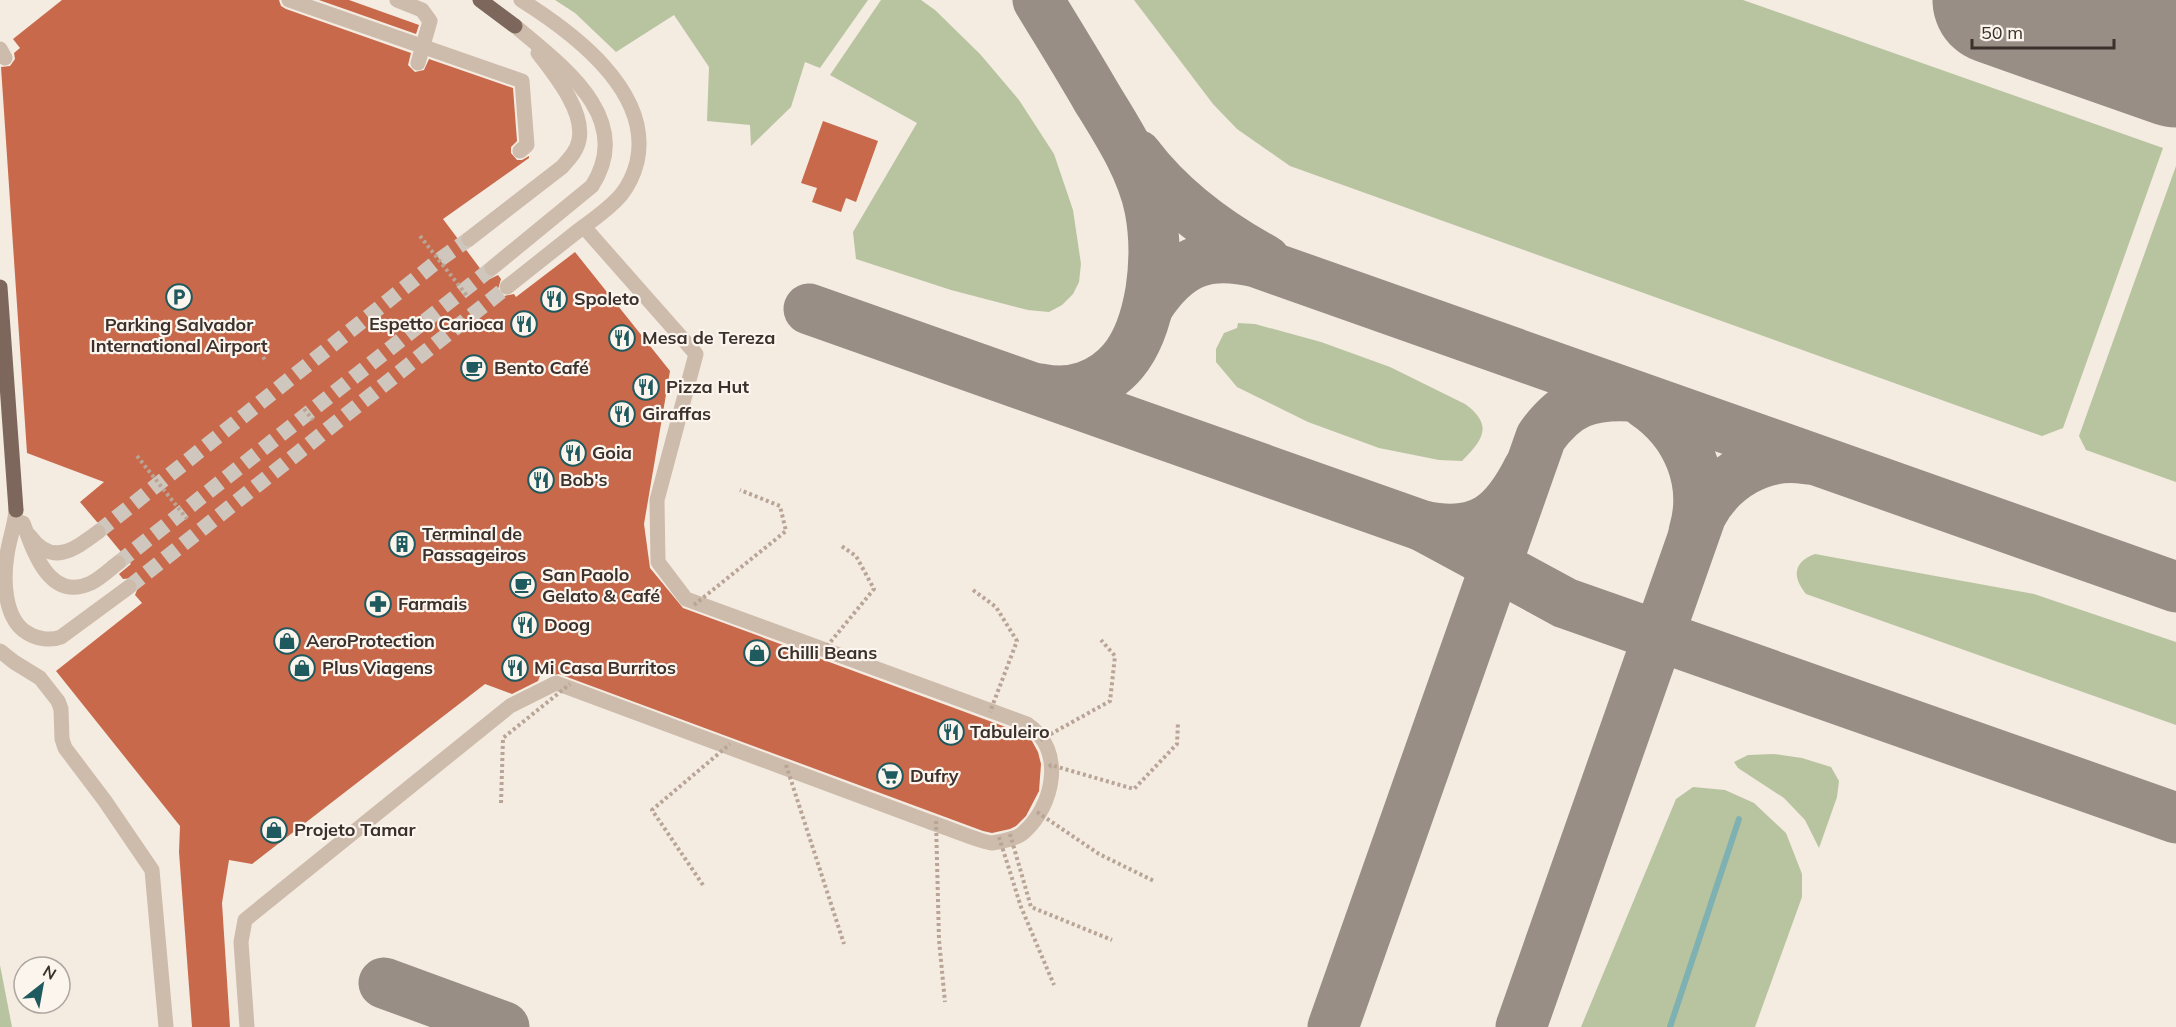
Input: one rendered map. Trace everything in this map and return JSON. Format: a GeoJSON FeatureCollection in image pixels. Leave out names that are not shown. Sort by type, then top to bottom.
{"type":"FeatureCollection","features":[{"type":"Feature","properties":{"kind":"main road"},"geometry":{"type":"LineString","coordinates":[[480,0],[515,26]]}},
{"type":"Feature","properties":{"kind":"main road"},"geometry":{"type":"LineString","coordinates":[[0,287],[20,516]]}},
{"type":"Feature","properties":{"kind":"lane"},"geometry":{"type":"LineString","coordinates":[[289,0],[522,81],[527,145],[520,151]]}},
{"type":"Feature","properties":{"kind":"lane"},"geometry":{"type":"LineString","coordinates":[[397,0],[416,7],[428,16],[430,21],[418,63]]}},
{"type":"Feature","properties":{"kind":"lane"},"geometry":{"type":"LineString","coordinates":[[507,287],[612,204],[626,188],[634,170],[639,144],[628,100],[603,64],[567,32],[521,0]]}},
{"type":"Feature","properties":{"kind":"lane"},"geometry":{"type":"LineString","coordinates":[[469,239],[562,167],[571,157],[580,137],[575,113],[568,97],[548,66],[515,26]]}},
{"type":"Feature","properties":{"kind":"lane"},"geometry":{"type":"LineString","coordinates":[[492,268],[592,186],[600,173],[606,141],[602,123],[583,87],[566,69],[515,26]]}},
{"type":"Feature","properties":{"kind":"lane"},"geometry":{"type":"LineString","coordinates":[[248,1027],[242,942],[246,920],[510,706],[556,683],[991,843],[1005,837],[1022,835],[1038,813],[1053,779],[1049,754],[1041,740],[1027,724],[686,599],[658,562],[657,500],[696,354],[584,227]]}},
{"type":"Feature","properties":{"kind":"lane"},"geometry":{"type":"LineString","coordinates":[[0,512],[20,516],[36,543],[56,553],[76,548],[98,532]]}},
{"type":"Feature","properties":{"kind":"lane"},"geometry":{"type":"LineString","coordinates":[[20,516],[42,568],[64,586],[79,587],[93,582],[118,563]]}},
{"type":"Feature","properties":{"kind":"lane"},"geometry":{"type":"LineString","coordinates":[[20,516],[7,554],[8,608],[16,624],[29,634],[54,640],[70,633],[129,587]]}},
{"type":"Feature","properties":{"kind":"lane"},"geometry":{"type":"LineString","coordinates":[[0,651],[40,678],[58,701],[65,748],[152,870],[166,1027]]}},
{"type":"Feature","properties":{"kind":"path"},"geometry":{"type":"LineString","coordinates":[[420,236],[468,297]]}},
{"type":"Feature","properties":{"kind":"path"},"geometry":{"type":"LineString","coordinates":[[304,409],[313,420]]}},
{"type":"Feature","properties":{"kind":"path"},"geometry":{"type":"LineString","coordinates":[[137,456],[187,519]]}},
{"type":"Feature","properties":{"kind":"path"},"geometry":{"type":"LineString","coordinates":[[694,605],[786,531],[780,506],[740,490]]}},
{"type":"Feature","properties":{"kind":"path"},"geometry":{"type":"LineString","coordinates":[[823,651],[874,589],[856,556],[840,544]]}},
{"type":"Feature","properties":{"kind":"path"},"geometry":{"type":"LineString","coordinates":[[973,590],[996,607],[1017,641],[990,711]]}},
{"type":"Feature","properties":{"kind":"path"},"geometry":{"type":"LineString","coordinates":[[1041,740],[1110,701],[1115,656],[1101,640]]}},
{"type":"Feature","properties":{"kind":"path"},"geometry":{"type":"LineString","coordinates":[[501,803],[503,738],[570,684]]}},
{"type":"Feature","properties":{"kind":"path"},"geometry":{"type":"LineString","coordinates":[[1050,766],[1134,789],[1177,744],[1178,722]]}},
{"type":"Feature","properties":{"kind":"path"},"geometry":{"type":"LineString","coordinates":[[703,885],[652,810],[730,744]]}},
{"type":"Feature","properties":{"kind":"path"},"geometry":{"type":"LineString","coordinates":[[786,765],[844,944]]}},
{"type":"Feature","properties":{"kind":"path"},"geometry":{"type":"LineString","coordinates":[[1038,813],[1099,854],[1154,881]]}},
{"type":"Feature","properties":{"kind":"path"},"geometry":{"type":"LineString","coordinates":[[936,823],[939,940],[945,1002]]}},
{"type":"Feature","properties":{"kind":"path"},"geometry":{"type":"LineString","coordinates":[[1005,837],[1031,907],[1112,940]]}},
{"type":"Feature","properties":{"kind":"path"},"geometry":{"type":"LineString","coordinates":[[1005,837],[1021,907],[1054,985]]}},
{"type":"Feature","properties":{"kind":"green space"},"geometry":{"type":"Polygon","coordinates":[[[555,0],[868,0],[820,68],[805,62],[791,107],[751,146],[750,125],[707,121],[709,67],[674,15],[616,52],[575,13],[555,0]]]}},
{"type":"Feature","properties":{"kind":"green space"},"geometry":{"type":"Polygon","coordinates":[[[881,0],[921,0],[935,10],[980,54],[1019,100],[1054,154],[1073,210],[1081,264],[1079,282],[1073,294],[1062,305],[1049,312],[1028,310],[951,290],[856,259],[853,232],[917,123],[830,75],[881,0]]]}},
{"type":"Feature","properties":{"kind":"green space"},"geometry":{"type":"Polygon","coordinates":[[[1134,0],[1743,0],[2163,148],[2063,428],[2042,436],[1290,166],[1237,129],[1213,104],[1134,0]]]}},
{"type":"Feature","properties":{"kind":"green space"},"geometry":{"type":"Polygon","coordinates":[[[2176,166],[2176,482],[2086,450],[2079,436],[2176,166]]]}},
{"type":"Feature","properties":{"kind":"green space"},"geometry":{"type":"Polygon","coordinates":[[[1238,323],[1255,324],[1321,342],[1390,367],[1465,404],[1480,419],[1482,432],[1480,439],[1462,461],[1439,460],[1379,448],[1308,422],[1237,387],[1216,362],[1216,349],[1224,333],[1237,328],[1238,323]]]}},
{"type":"Feature","properties":{"kind":"green space"},"geometry":{"type":"Polygon","coordinates":[[[1815,554],[2034,594],[2176,642],[2176,725],[1806,594],[1798,582],[1797,571],[1802,561],[1815,554]]]}},
{"type":"Feature","properties":{"kind":"green space"},"geometry":{"type":"Polygon","coordinates":[[[1774,754],[1802,758],[1831,767],[1839,781],[1837,797],[1819,848],[1805,820],[1784,798],[1738,768],[1734,762],[1748,755],[1774,754]]]}},
{"type":"Feature","properties":{"kind":"green space"},"geometry":{"type":"Polygon","coordinates":[[[1693,787],[1725,790],[1754,803],[1786,833],[1802,874],[1802,897],[1755,1027],[1581,1027],[1676,799],[1693,787]]]}},
{"type":"Feature","properties":{"kind":"green space"},"geometry":{"type":"Polygon","coordinates":[[[0,965],[12,1027],[0,1027],[0,965]]]}},
{"type":"Feature","properties":{"kind":"building"},"geometry":{"type":"Polygon","coordinates":[[[62,0],[279,0],[281,6],[286,9],[411,53],[408,65],[415,72],[424,70],[429,59],[513,88],[517,141],[511,147],[511,153],[517,160],[529,156],[529,158],[443,219],[485,275],[490,279],[498,275],[501,279],[498,289],[504,296],[514,294],[516,297],[575,252],[670,371],[644,524],[650,568],[683,608],[1022,733],[1032,741],[1041,764],[1039,791],[1026,816],[1010,829],[992,833],[983,831],[559,674],[548,676],[541,673],[538,681],[512,694],[485,684],[252,864],[229,860],[222,903],[230,1027],[192,1027],[179,852],[180,826],[56,671],[142,603],[135,595],[139,585],[133,578],[123,579],[119,574],[131,564],[107,535],[105,526],[97,522],[80,502],[104,482],[27,453],[1,67],[10,66],[15,59],[14,53],[20,48],[13,39],[62,0]]]}},
{"type":"Feature","properties":{"kind":"building"},"geometry":{"type":"Polygon","coordinates":[[[319,0],[349,0],[419,25],[416,34],[319,0]]]}},
{"type":"Feature","properties":{"kind":"building"},"geometry":{"type":"Polygon","coordinates":[[[823,121],[878,141],[856,202],[846,198],[841,212],[812,202],[817,188],[801,183],[823,121]]]}},
{"type":"Feature","properties":{"kind":"waterway"},"geometry":{"type":"LineString","coordinates":[[1670,1027],[1739,819]]}},
{"type":"Feature","properties":{"kind":"taxiway"},"geometry":{"type":"LineString","coordinates":[[1038,0],[1113,124],[1135,165],[1150,209],[1154,249],[1151,290],[1145,318],[1134,345],[1123,361],[1106,376],[1086,387],[1064,391],[1041,389]]}},
{"type":"Feature","properties":{"kind":"taxiway"},"geometry":{"type":"LineString","coordinates":[[2142,51],[2176,55]]}},
{"type":"Feature","properties":{"kind":"taxiway"},"geometry":{"type":"LineString","coordinates":[[1137,155],[1164,187],[1195,214],[1229,239],[1265,260]]}},
{"type":"Feature","properties":{"kind":"taxiway"},"geometry":{"type":"LineString","coordinates":[[1149,305],[1170,279],[1194,263],[1222,258],[1256,262],[2176,587]]}},
{"type":"Feature","properties":{"kind":"taxiway"},"geometry":{"type":"LineString","coordinates":[[809,309],[1423,526],[1460,529],[1488,520],[1510,499],[1529,468]]}},
{"type":"Feature","properties":{"kind":"taxiway"},"geometry":{"type":"LineString","coordinates":[[1333,1027],[1541,437],[1550,425],[1569,408],[1591,399],[1631,396]]}},
{"type":"Feature","properties":{"kind":"taxiway"},"geometry":{"type":"LineString","coordinates":[[1645,403],[1672,428],[1691,459],[1699,495],[1694,532]]}},
{"type":"Feature","properties":{"kind":"taxiway"},"geometry":{"type":"LineString","coordinates":[[1521,1027],[1701,515],[1709,501],[1720,489],[1745,470],[1775,459],[1807,459]]}},
{"type":"Feature","properties":{"kind":"taxiway"},"geometry":{"type":"LineString","coordinates":[[1423,526],[1565,603],[2176,818]]}},
{"type":"Feature","properties":{"kind":"taxiway"},"geometry":{"type":"LineString","coordinates":[[384,983],[504,1027]]}},
{"type":"Feature","properties":{"kind":"runway"},"geometry":{"type":"LineString","coordinates":[[1997,0],[2176,63]]}},
{"type":"Feature","properties":{"kind":"tunnel"},"geometry":{"type":"LineString","coordinates":[[98,532],[439,260],[469,239]]}},
{"type":"Feature","properties":{"kind":"tunnel"},"geometry":{"type":"LineString","coordinates":[[118,563],[492,268]]}},
{"type":"Feature","properties":{"kind":"tunnel"},"geometry":{"type":"LineString","coordinates":[[129,587],[507,287]]}},
{"type":"Feature","properties":{"kind":"place","name":"Parking Salvador International Airport"},"geometry":{"type":"Point","coordinates":[179,297]}},
{"type":"Feature","properties":{"kind":"place","name":"Spoleto"},"geometry":{"type":"Point","coordinates":[554,299]}},
{"type":"Feature","properties":{"kind":"place","name":"Espetto Carioca"},"geometry":{"type":"Point","coordinates":[524,324]}},
{"type":"Feature","properties":{"kind":"place","name":"Mesa de Tereza"},"geometry":{"type":"Point","coordinates":[622,338]}},
{"type":"Feature","properties":{"kind":"place","name":"Bento Café"},"geometry":{"type":"Point","coordinates":[474,368]}},
{"type":"Feature","properties":{"kind":"place","name":"Pizza Hut"},"geometry":{"type":"Point","coordinates":[646,387]}},
{"type":"Feature","properties":{"kind":"place","name":"Giraffas"},"geometry":{"type":"Point","coordinates":[622,414]}},
{"type":"Feature","properties":{"kind":"place","name":"Goia"},"geometry":{"type":"Point","coordinates":[573,453]}},
{"type":"Feature","properties":{"kind":"place","name":"Bob's"},"geometry":{"type":"Point","coordinates":[541,480]}},
{"type":"Feature","properties":{"kind":"place","name":"Terminal de Passageiros"},"geometry":{"type":"Point","coordinates":[402,544]}},
{"type":"Feature","properties":{"kind":"place","name":"San Paolo Gelato & Café"},"geometry":{"type":"Point","coordinates":[523,585]}},
{"type":"Feature","properties":{"kind":"place","name":"Farmais"},"geometry":{"type":"Point","coordinates":[378,604]}},
{"type":"Feature","properties":{"kind":"place","name":"Doog"},"geometry":{"type":"Point","coordinates":[525,625]}},
{"type":"Feature","properties":{"kind":"place","name":"AeroProtection"},"geometry":{"type":"Point","coordinates":[287,641]}},
{"type":"Feature","properties":{"kind":"place","name":"Chilli Beans"},"geometry":{"type":"Point","coordinates":[757,653]}},
{"type":"Feature","properties":{"kind":"place","name":"Plus Viagens"},"geometry":{"type":"Point","coordinates":[302,668]}},
{"type":"Feature","properties":{"kind":"place","name":"Mi Casa Burritos"},"geometry":{"type":"Point","coordinates":[515,668]}},
{"type":"Feature","properties":{"kind":"place","name":"Tabuleiro"},"geometry":{"type":"Point","coordinates":[951,732]}},
{"type":"Feature","properties":{"kind":"place","name":"Dufry"},"geometry":{"type":"Point","coordinates":[890,776]}},
{"type":"Feature","properties":{"kind":"place","name":"Projeto Tamar"},"geometry":{"type":"Point","coordinates":[274,830]}}]}
